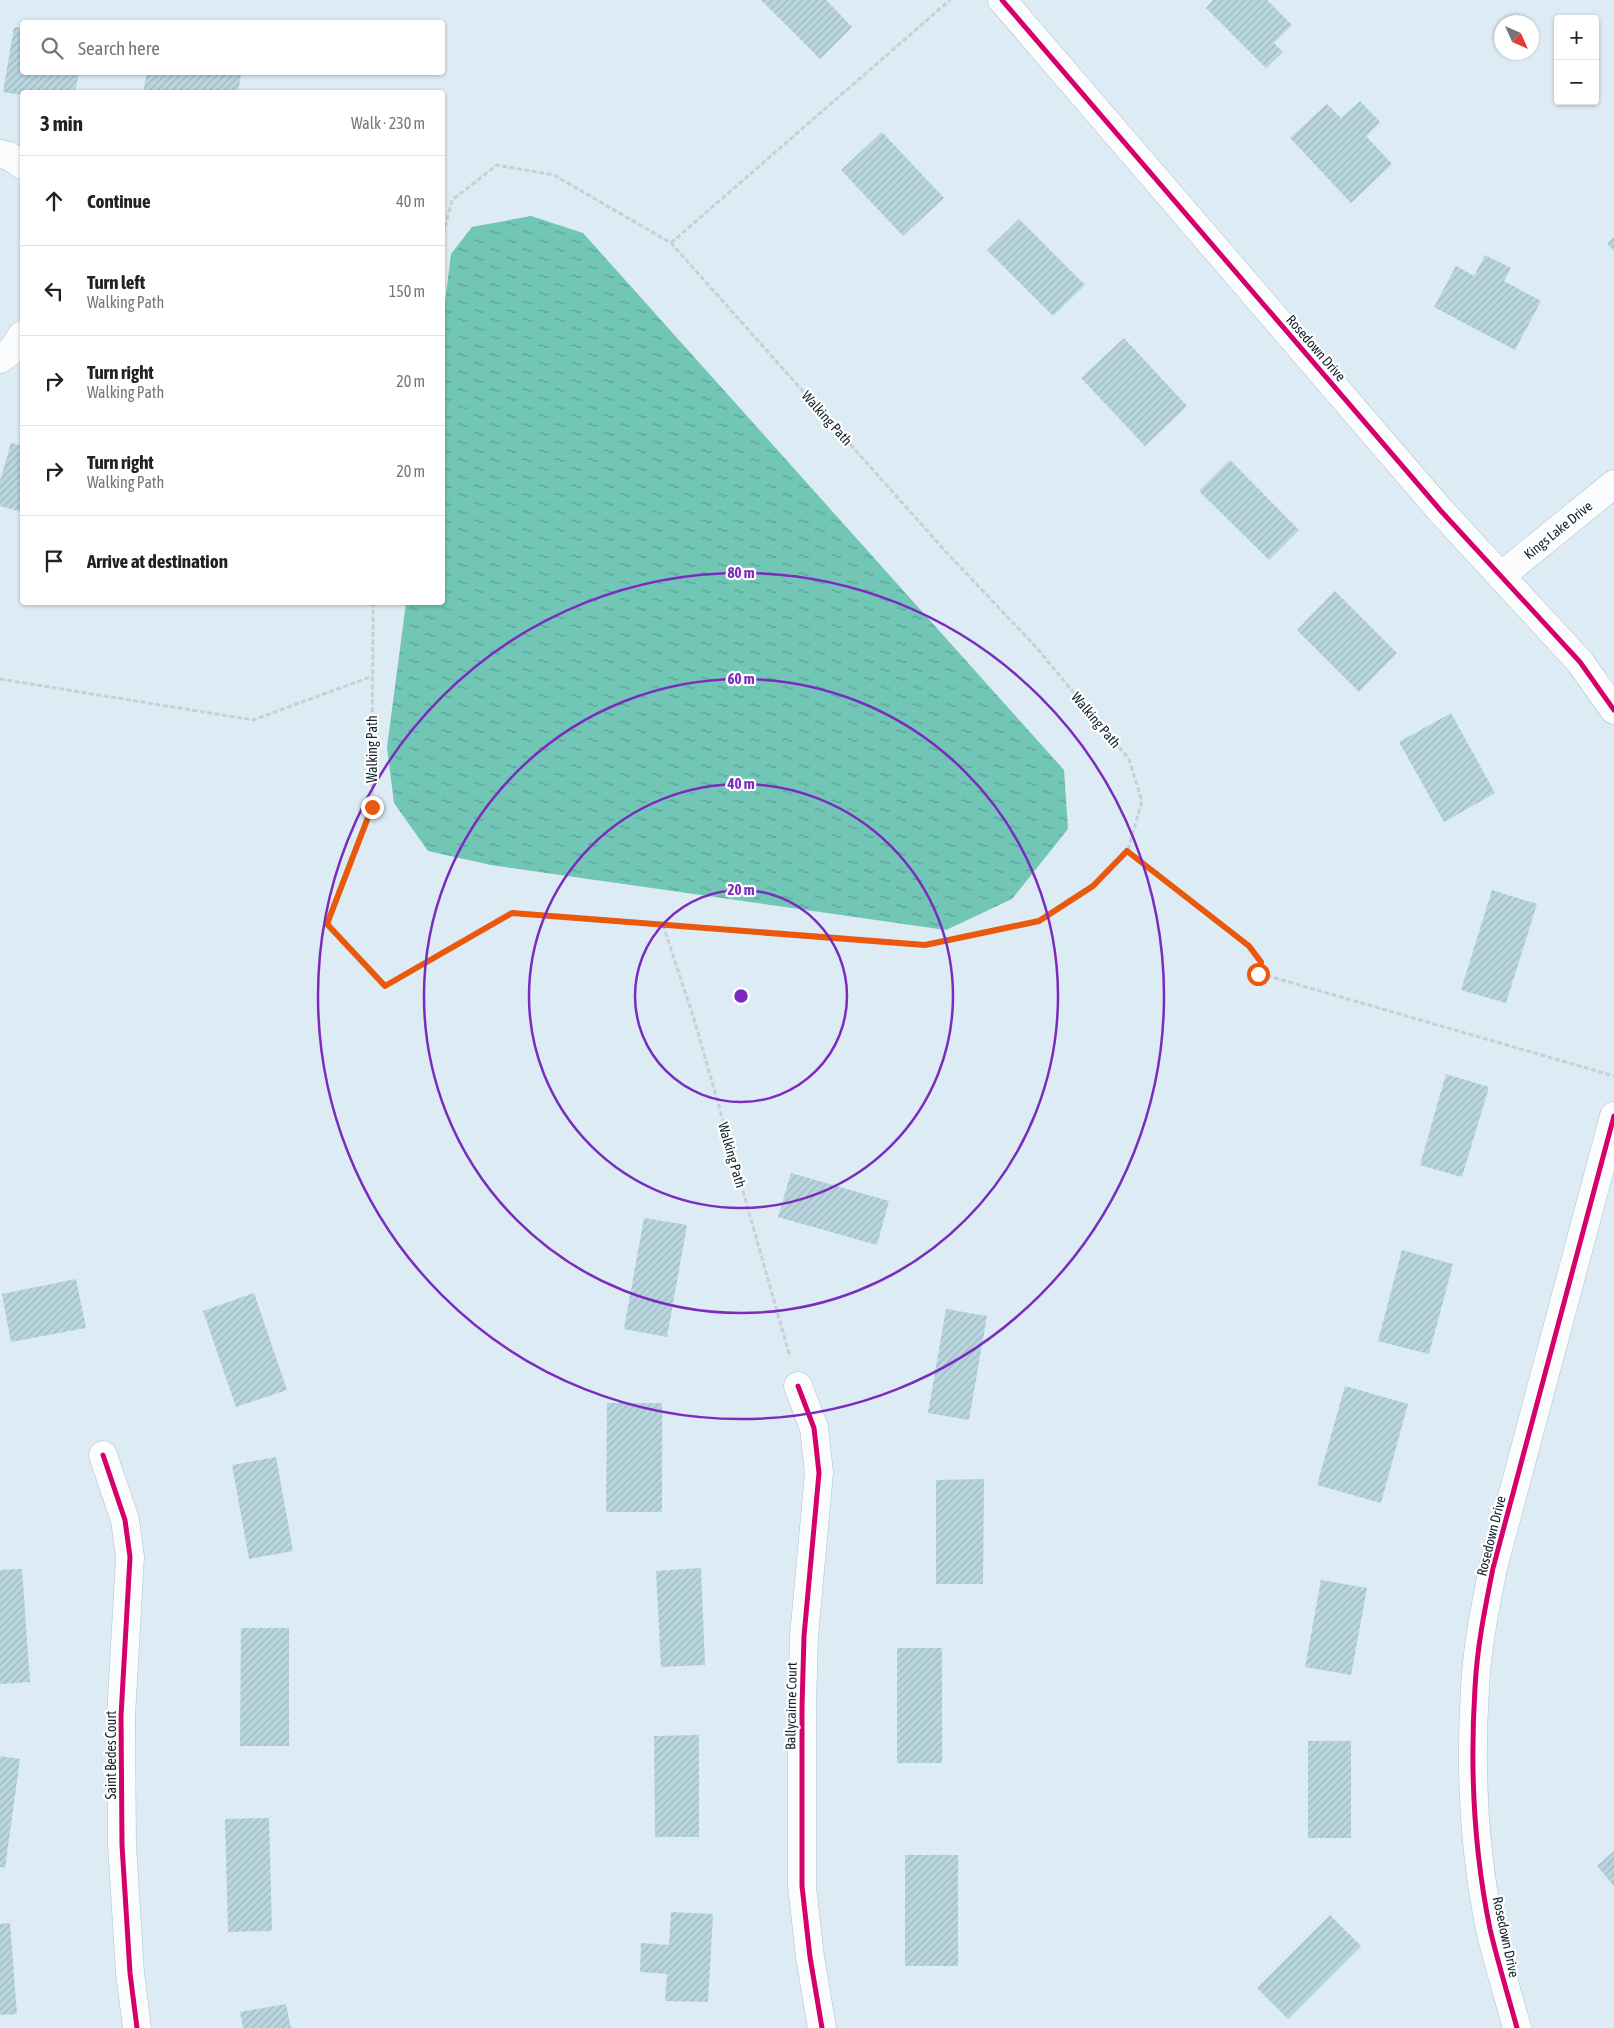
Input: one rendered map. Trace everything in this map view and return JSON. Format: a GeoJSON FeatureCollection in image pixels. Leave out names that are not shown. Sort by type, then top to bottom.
{"type":"FeatureCollection","features":[{"type":"Feature","properties":{"kind":"street","name":"Rosedown Drive"},"geometry":{"type":"LineString","coordinates":[[1002,0],[1441,511],[1580,662],[1614,710]]}},
{"type":"Feature","properties":{"kind":"street"},"geometry":{"type":"LineString","coordinates":[[0,154],[9,156],[20,164]]}},
{"type":"Feature","properties":{"kind":"street"},"geometry":{"type":"LineString","coordinates":[[0,358],[12,350],[20,338]]}},
{"type":"Feature","properties":{"kind":"street","name":"Kings Lake Drive"},"geometry":{"type":"LineString","coordinates":[[1501,576],[1614,484]]}},
{"type":"Feature","properties":{"kind":"street","name":"Rosedown Drive"},"geometry":{"type":"LineString","coordinates":[[1517,2028],[1490,1928],[1478,1853],[1473,1756],[1475,1687],[1482,1627],[1493,1568],[1614,1116]]}},
{"type":"Feature","properties":{"kind":"street","name":"Ballycairne Court"},"geometry":{"type":"LineString","coordinates":[[798,1386],[814,1428],[819,1473],[804,1636],[802,1876],[810,1956],[822,2028]]}},
{"type":"Feature","properties":{"kind":"street","name":"Saint Bedes Court"},"geometry":{"type":"LineString","coordinates":[[103,1455],[125,1520],[130,1557],[121,1716],[122,1845],[130,1973],[137,2028]]}},
{"type":"Feature","properties":{"kind":"path"},"geometry":{"type":"LineString","coordinates":[[671,242],[950,0]]}},
{"type":"Feature","properties":{"kind":"path"},"geometry":{"type":"LineString","coordinates":[[0,679],[253,720],[373,676]]}},
{"type":"Feature","properties":{"kind":"path"},"geometry":{"type":"LineString","coordinates":[[1127,851],[1249,946],[1261,962],[1258,974],[1614,1076]]}},
{"type":"Feature","properties":{"kind":"water"},"geometry":{"type":"Polygon","coordinates":[[[531,216],[583,233],[1064,770],[1068,829],[1012,899],[946,930],[491,865],[428,851],[394,803],[387,747],[406,605],[445,605],[445,303],[451,254],[472,227],[531,216]]]}},
{"type":"Feature","properties":{"kind":"building"},"geometry":{"type":"Polygon","coordinates":[[[761,0],[826,0],[852,27],[820,59],[761,0]]]}},
{"type":"Feature","properties":{"kind":"building"},"geometry":{"type":"Polygon","coordinates":[[[1213,0],[1267,0],[1292,25],[1274,43],[1283,52],[1266,68],[1206,8],[1213,0]]]}},
{"type":"Feature","properties":{"kind":"building"},"geometry":{"type":"Polygon","coordinates":[[[14,27],[20,28],[20,75],[78,75],[75,90],[20,90],[20,95],[3,92],[14,27]]]}},
{"type":"Feature","properties":{"kind":"building"},"geometry":{"type":"Polygon","coordinates":[[[146,75],[241,75],[238,90],[143,90],[146,75]]]}},
{"type":"Feature","properties":{"kind":"building"},"geometry":{"type":"Polygon","coordinates":[[[1360,101],[1380,122],[1366,136],[1392,164],[1351,203],[1290,138],[1327,104],[1341,118],[1360,101]]]}},
{"type":"Feature","properties":{"kind":"building"},"geometry":{"type":"Polygon","coordinates":[[[882,132],[944,198],[903,236],[841,170],[882,132]]]}},
{"type":"Feature","properties":{"kind":"building"},"geometry":{"type":"Polygon","coordinates":[[[1019,219],[1085,285],[1053,316],[987,250],[1019,219]]]}},
{"type":"Feature","properties":{"kind":"building"},"geometry":{"type":"Polygon","coordinates":[[[1614,237],[1614,250],[1607,244],[1614,237]]]}},
{"type":"Feature","properties":{"kind":"building"},"geometry":{"type":"Polygon","coordinates":[[[1485,255],[1511,268],[1504,281],[1541,301],[1515,350],[1434,307],[1456,266],[1474,276],[1485,255]]]}},
{"type":"Feature","properties":{"kind":"building"},"geometry":{"type":"Polygon","coordinates":[[[1124,338],[1187,406],[1145,446],[1081,378],[1124,338]]]}},
{"type":"Feature","properties":{"kind":"building"},"geometry":{"type":"Polygon","coordinates":[[[11,443],[20,445],[20,511],[0,506],[0,481],[11,443]]]}},
{"type":"Feature","properties":{"kind":"building"},"geometry":{"type":"Polygon","coordinates":[[[1230,460],[1299,530],[1269,560],[1199,491],[1230,460]]]}},
{"type":"Feature","properties":{"kind":"building"},"geometry":{"type":"Polygon","coordinates":[[[1335,591],[1397,653],[1359,692],[1297,630],[1335,591]]]}},
{"type":"Feature","properties":{"kind":"building"},"geometry":{"type":"Polygon","coordinates":[[[1451,713],[1495,793],[1444,822],[1399,742],[1451,713]]]}},
{"type":"Feature","properties":{"kind":"building"},"geometry":{"type":"Polygon","coordinates":[[[1492,890],[1537,904],[1506,1003],[1461,990],[1492,890]]]}},
{"type":"Feature","properties":{"kind":"building"},"geometry":{"type":"Polygon","coordinates":[[[1446,1074],[1489,1087],[1462,1177],[1420,1165],[1446,1074]]]}},
{"type":"Feature","properties":{"kind":"building"},"geometry":{"type":"Polygon","coordinates":[[[791,1173],[889,1201],[877,1245],[778,1217],[791,1173]]]}},
{"type":"Feature","properties":{"kind":"building"},"geometry":{"type":"Polygon","coordinates":[[[644,1218],[687,1225],[667,1337],[624,1329],[644,1218]]]}},
{"type":"Feature","properties":{"kind":"building"},"geometry":{"type":"Polygon","coordinates":[[[1402,1250],[1453,1264],[1429,1354],[1378,1341],[1402,1250]]]}},
{"type":"Feature","properties":{"kind":"building"},"geometry":{"type":"Polygon","coordinates":[[[76,1279],[86,1328],[11,1342],[2,1294],[76,1279]]]}},
{"type":"Feature","properties":{"kind":"building"},"geometry":{"type":"Polygon","coordinates":[[[254,1293],[287,1390],[236,1407],[203,1311],[254,1293]]]}},
{"type":"Feature","properties":{"kind":"building"},"geometry":{"type":"Polygon","coordinates":[[[946,1309],[987,1316],[969,1420],[928,1413],[946,1309]]]}},
{"type":"Feature","properties":{"kind":"building"},"geometry":{"type":"Polygon","coordinates":[[[1345,1386],[1408,1404],[1381,1503],[1317,1485],[1345,1386]]]}},
{"type":"Feature","properties":{"kind":"building"},"geometry":{"type":"Polygon","coordinates":[[[607,1403],[662,1403],[662,1512],[606,1512],[607,1403]]]}},
{"type":"Feature","properties":{"kind":"building"},"geometry":{"type":"Polygon","coordinates":[[[276,1457],[293,1551],[249,1559],[232,1465],[276,1457]]]}},
{"type":"Feature","properties":{"kind":"building"},"geometry":{"type":"Polygon","coordinates":[[[984,1479],[983,1584],[936,1584],[936,1480],[984,1479]]]}},
{"type":"Feature","properties":{"kind":"building"},"geometry":{"type":"Polygon","coordinates":[[[701,1568],[705,1665],[661,1667],[656,1571],[701,1568]]]}},
{"type":"Feature","properties":{"kind":"building"},"geometry":{"type":"Polygon","coordinates":[[[22,1569],[30,1682],[0,1684],[0,1570],[22,1569]]]}},
{"type":"Feature","properties":{"kind":"building"},"geometry":{"type":"Polygon","coordinates":[[[1321,1580],[1367,1588],[1351,1675],[1305,1667],[1321,1580]]]}},
{"type":"Feature","properties":{"kind":"building"},"geometry":{"type":"Polygon","coordinates":[[[241,1628],[289,1628],[289,1746],[240,1746],[241,1628]]]}},
{"type":"Feature","properties":{"kind":"building"},"geometry":{"type":"Polygon","coordinates":[[[897,1648],[942,1648],[942,1763],[897,1763],[897,1648]]]}},
{"type":"Feature","properties":{"kind":"building"},"geometry":{"type":"Polygon","coordinates":[[[699,1735],[699,1837],[655,1837],[654,1736],[699,1735]]]}},
{"type":"Feature","properties":{"kind":"building"},"geometry":{"type":"Polygon","coordinates":[[[1308,1741],[1351,1741],[1351,1838],[1308,1838],[1308,1741]]]}},
{"type":"Feature","properties":{"kind":"building"},"geometry":{"type":"Polygon","coordinates":[[[0,1756],[20,1759],[5,1868],[0,1867],[0,1756]]]}},
{"type":"Feature","properties":{"kind":"building"},"geometry":{"type":"Polygon","coordinates":[[[269,1818],[272,1931],[228,1932],[225,1819],[269,1818]]]}},
{"type":"Feature","properties":{"kind":"building"},"geometry":{"type":"Polygon","coordinates":[[[1614,1851],[1614,1886],[1597,1866],[1614,1851]]]}},
{"type":"Feature","properties":{"kind":"building"},"geometry":{"type":"Polygon","coordinates":[[[905,1855],[958,1855],[958,1966],[905,1966],[905,1855]]]}},
{"type":"Feature","properties":{"kind":"building"},"geometry":{"type":"Polygon","coordinates":[[[671,1912],[713,1914],[708,2002],[665,2001],[667,1974],[640,1972],[641,1943],[669,1945],[671,1912]]]}},
{"type":"Feature","properties":{"kind":"building"},"geometry":{"type":"Polygon","coordinates":[[[1330,1915],[1361,1946],[1288,2019],[1257,1988],[1330,1915]]]}},
{"type":"Feature","properties":{"kind":"building"},"geometry":{"type":"Polygon","coordinates":[[[10,1923],[17,2014],[0,2015],[0,1924],[10,1923]]]}},
{"type":"Feature","properties":{"kind":"building"},"geometry":{"type":"Polygon","coordinates":[[[286,2004],[291,2028],[243,2028],[240,2012],[286,2004]]]}},
{"type":"Feature","properties":{"kind":"cycle path"},"geometry":{"type":"LineString","coordinates":[[1002,0],[1441,511],[1580,662],[1614,710]]}},
{"type":"Feature","properties":{"kind":"cycle path"},"geometry":{"type":"LineString","coordinates":[[1517,2028],[1490,1929],[1480,1870],[1473,1778],[1475,1688],[1478,1658],[1493,1568],[1614,1116]]}},
{"type":"Feature","properties":{"kind":"cycle path"},"geometry":{"type":"LineString","coordinates":[[798,1386],[814,1428],[819,1473],[804,1636],[802,1886],[810,1957],[822,2028]]}},
{"type":"Feature","properties":{"kind":"cycle path"},"geometry":{"type":"LineString","coordinates":[[103,1455],[125,1520],[130,1557],[121,1716],[122,1845],[130,1973],[137,2028]]}},
{"type":"Feature","properties":{"kind":"route"},"geometry":{"type":"LineString","coordinates":[[372,807],[327,924],[385,986],[512,913],[925,945],[1039,921],[1093,886],[1127,851],[1249,946],[1261,962],[1258,974]]}}]}
